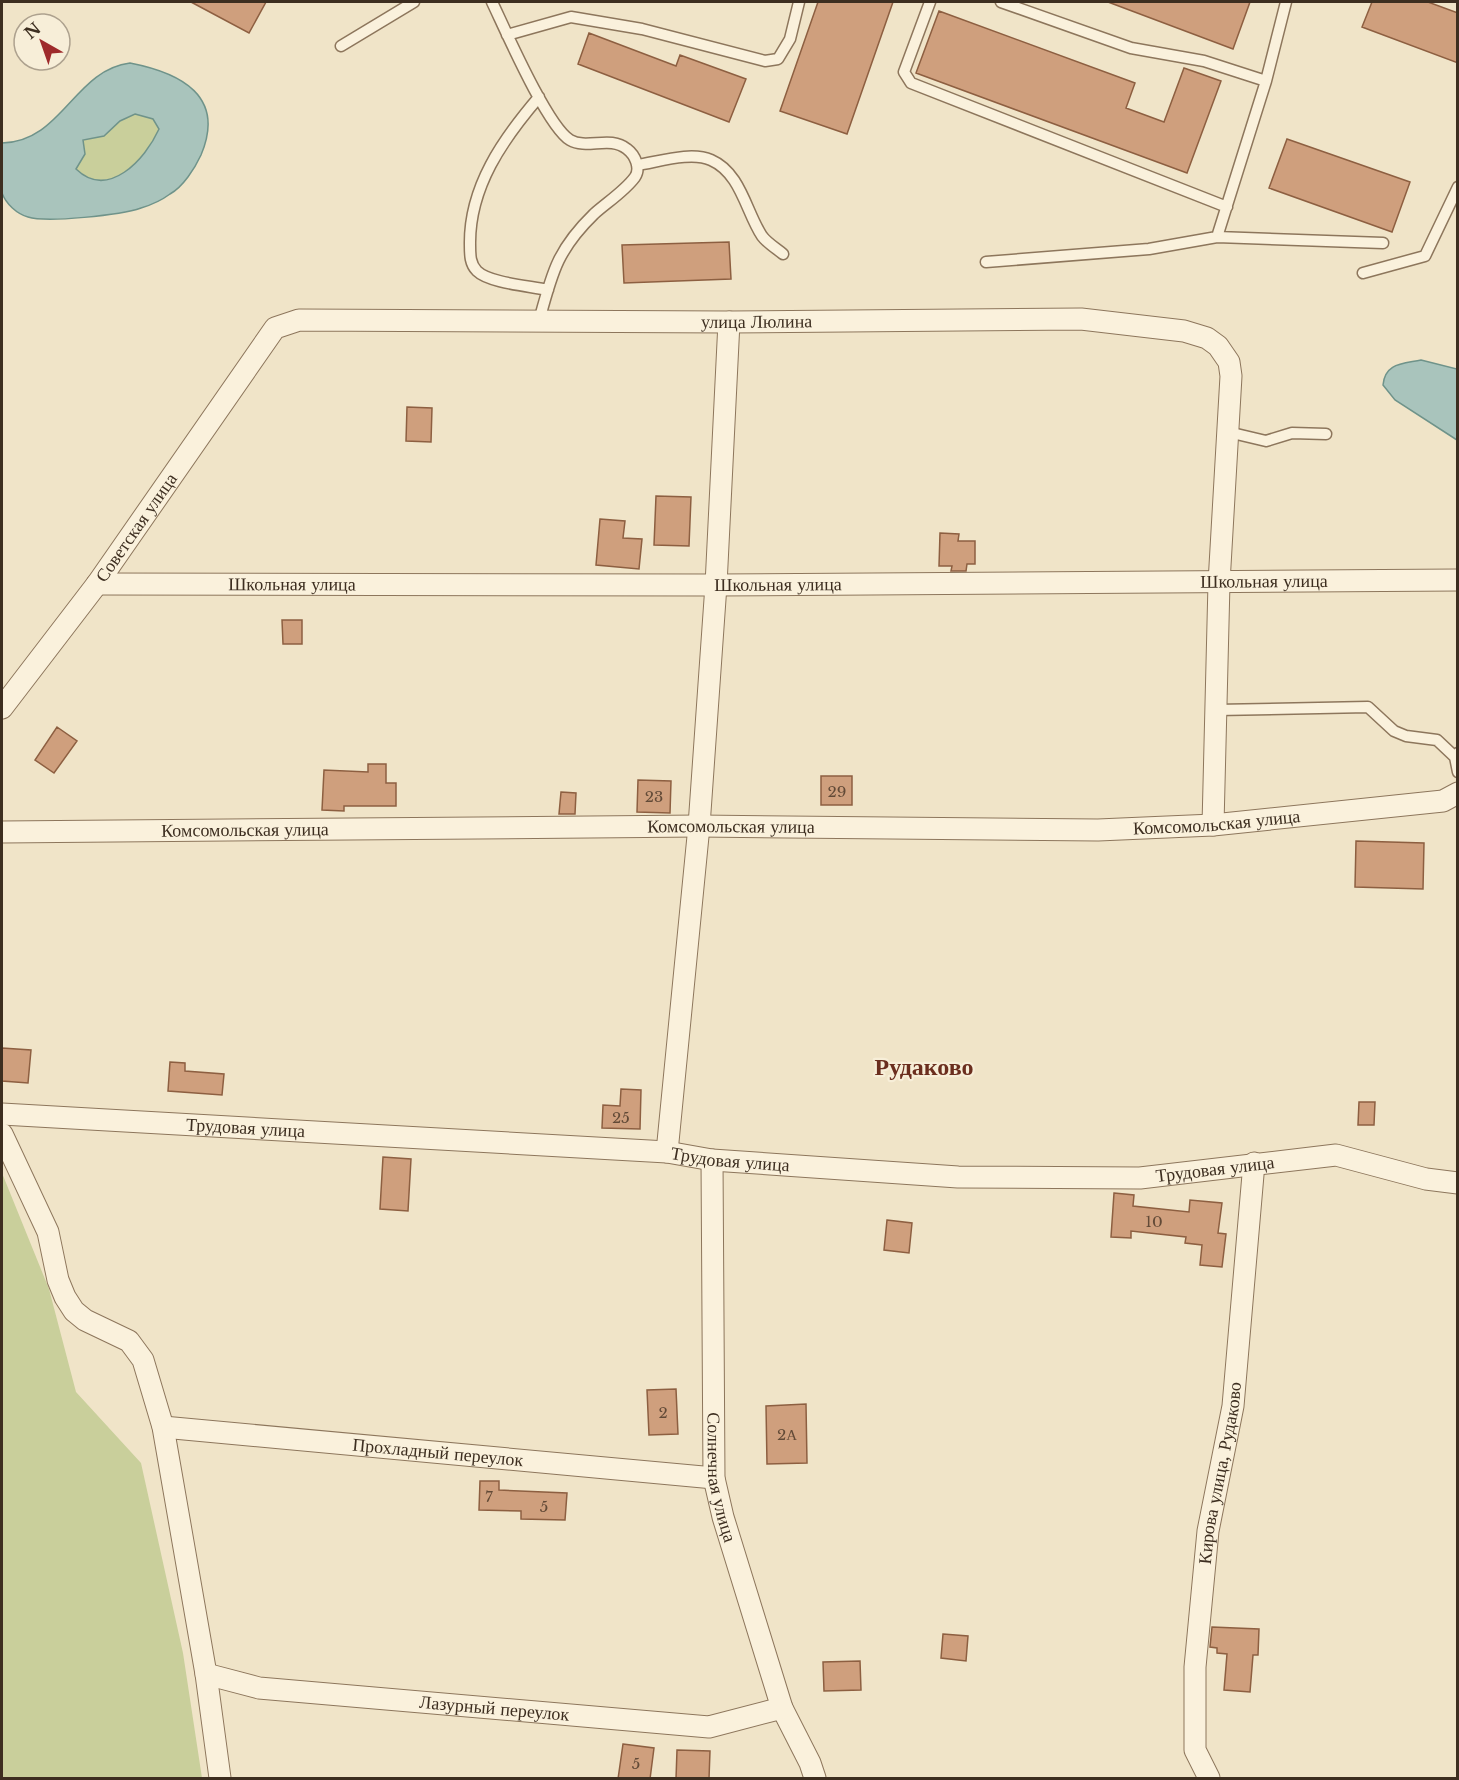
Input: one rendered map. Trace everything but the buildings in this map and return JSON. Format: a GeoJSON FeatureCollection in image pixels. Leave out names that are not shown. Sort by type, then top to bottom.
{"type":"FeatureCollection","features":[{"type":"Feature","properties":{"kind":"street","name":"улица Люлина"},"geometry":{"type":"LineString","coordinates":[[265,341],[274,328],[299,320],[729,322],[1081,319],[1184,331],[1208,338],[1218,346],[1229,362],[1231,376],[1228,432]]}},
{"type":"Feature","properties":{"kind":"street"},"geometry":{"type":"LineString","coordinates":[[667,1152],[699,826],[716,585],[729,322]]}},
{"type":"Feature","properties":{"kind":"street","name":"Советская улица"},"geometry":{"type":"LineString","coordinates":[[2,708],[97,584],[265,341]]}},
{"type":"Feature","properties":{"kind":"street"},"geometry":{"type":"LineString","coordinates":[[1213,825],[1219,582],[1228,432]]}},
{"type":"Feature","properties":{"kind":"street","name":"Школьная улица"},"geometry":{"type":"LineString","coordinates":[[97,584],[716,585],[1458,580]]}},
{"type":"Feature","properties":{"kind":"street","name":"Комсомольская улица"},"geometry":{"type":"LineString","coordinates":[[2,832],[699,826],[1098,830],[1213,825],[1443,801],[1458,793]]}},
{"type":"Feature","properties":{"kind":"street","name":"Трудовая улица"},"geometry":{"type":"LineString","coordinates":[[2,1114],[667,1152],[712,1160],[958,1177],[1140,1178],[1254,1162],[1336,1155],[1426,1179],[1458,1183]]}},
{"type":"Feature","properties":{"kind":"street"},"geometry":{"type":"LineString","coordinates":[[2,1134],[48,1232],[58,1280],[65,1297],[74,1311],[85,1320],[129,1341],[143,1360],[163,1427],[207,1674],[220,1779]]}},
{"type":"Feature","properties":{"kind":"street","name":"Солнечная улица"},"geometry":{"type":"LineString","coordinates":[[712,1160],[714,1478],[723,1517],[782,1708],[810,1762],[815,1779]]}},
{"type":"Feature","properties":{"kind":"street","name":"Кирова улица, Рудаково"},"geometry":{"type":"LineString","coordinates":[[1209,1779],[1195,1750],[1195,1667],[1208,1531],[1233,1406],[1254,1162]]}},
{"type":"Feature","properties":{"kind":"street","name":"Прохладный переулок"},"geometry":{"type":"LineString","coordinates":[[163,1427],[714,1478]]}},
{"type":"Feature","properties":{"kind":"street","name":"Лазурный переулок"},"geometry":{"type":"LineString","coordinates":[[207,1674],[259,1688],[709,1727],[782,1708]]}},
{"type":"Feature","properties":{"kind":"lane"},"geometry":{"type":"LineString","coordinates":[[341,46],[414,2]]}},
{"type":"Feature","properties":{"kind":"lane"},"geometry":{"type":"LineString","coordinates":[[492,2],[539,98],[570,140],[621,144],[630,150],[637,165],[635,177],[568,242],[556,262],[539,321]]}},
{"type":"Feature","properties":{"kind":"lane"},"geometry":{"type":"LineString","coordinates":[[507,35],[571,17],[642,29],[765,61],[778,59],[790,39],[799,2]]}},
{"type":"Feature","properties":{"kind":"lane"},"geometry":{"type":"LineString","coordinates":[[930,2],[904,72],[911,82],[1227,207]]}},
{"type":"Feature","properties":{"kind":"lane"},"geometry":{"type":"LineString","coordinates":[[1001,2],[1131,48],[1204,61],[1266,81]]}},
{"type":"Feature","properties":{"kind":"lane"},"geometry":{"type":"LineString","coordinates":[[1217,237],[1266,81],[1286,2]]}},
{"type":"Feature","properties":{"kind":"lane"},"geometry":{"type":"LineString","coordinates":[[539,98],[516,123],[487,172],[476,200],[470,233],[470,258],[474,269],[483,276],[548,290]]}},
{"type":"Feature","properties":{"kind":"lane"},"geometry":{"type":"LineString","coordinates":[[637,165],[687,158],[711,160],[736,181],[763,238],[783,254]]}},
{"type":"Feature","properties":{"kind":"lane"},"geometry":{"type":"LineString","coordinates":[[1364,273],[1425,256],[1458,187]]}},
{"type":"Feature","properties":{"kind":"lane"},"geometry":{"type":"LineString","coordinates":[[986,262],[1149,249],[1217,237],[1383,243]]}},
{"type":"Feature","properties":{"kind":"lane"},"geometry":{"type":"LineString","coordinates":[[1228,432],[1266,441],[1292,433],[1326,434]]}},
{"type":"Feature","properties":{"kind":"lane"},"geometry":{"type":"LineString","coordinates":[[1216,711],[1368,707],[1394,731],[1406,736],[1437,740],[1456,755],[1458,772]]}},
{"type":"Feature","properties":{"kind":"green space"},"geometry":{"type":"Polygon","coordinates":[[[135,114],[153,119],[159,129],[135,163],[113,178],[101,180],[88,177],[76,169],[85,154],[83,140],[104,136],[120,121],[135,114]]]}},
{"type":"Feature","properties":{"kind":"green space"},"geometry":{"type":"Polygon","coordinates":[[[2,1173],[49,1289],[76,1392],[141,1463],[183,1653],[202,1778],[2,1778],[2,1173]]]}},
{"type":"Feature","properties":{"kind":"water"},"geometry":{"type":"Polygon","coordinates":[[[130,63],[149,67],[181,81],[194,91],[203,103],[208,117],[207,135],[201,155],[192,171],[175,191],[149,205],[131,211],[51,219],[37,219],[20,214],[9,205],[2,193],[2,143],[22,140],[39,131],[95,78],[111,68],[130,63]],[[135,114],[120,121],[104,136],[83,140],[85,154],[76,169],[88,177],[100,180],[113,178],[124,172],[145,153],[153,141],[159,129],[153,119],[135,114]]]}},
{"type":"Feature","properties":{"kind":"water"},"geometry":{"type":"Polygon","coordinates":[[[1421,360],[1457,369],[1457,440],[1395,400],[1383,385],[1384,378],[1391,368],[1421,360]]]}},
{"type":"Feature","properties":{"kind":"district","name":"Рудаково"},"geometry":{"type":"Point","coordinates":[924,1066]}}]}
